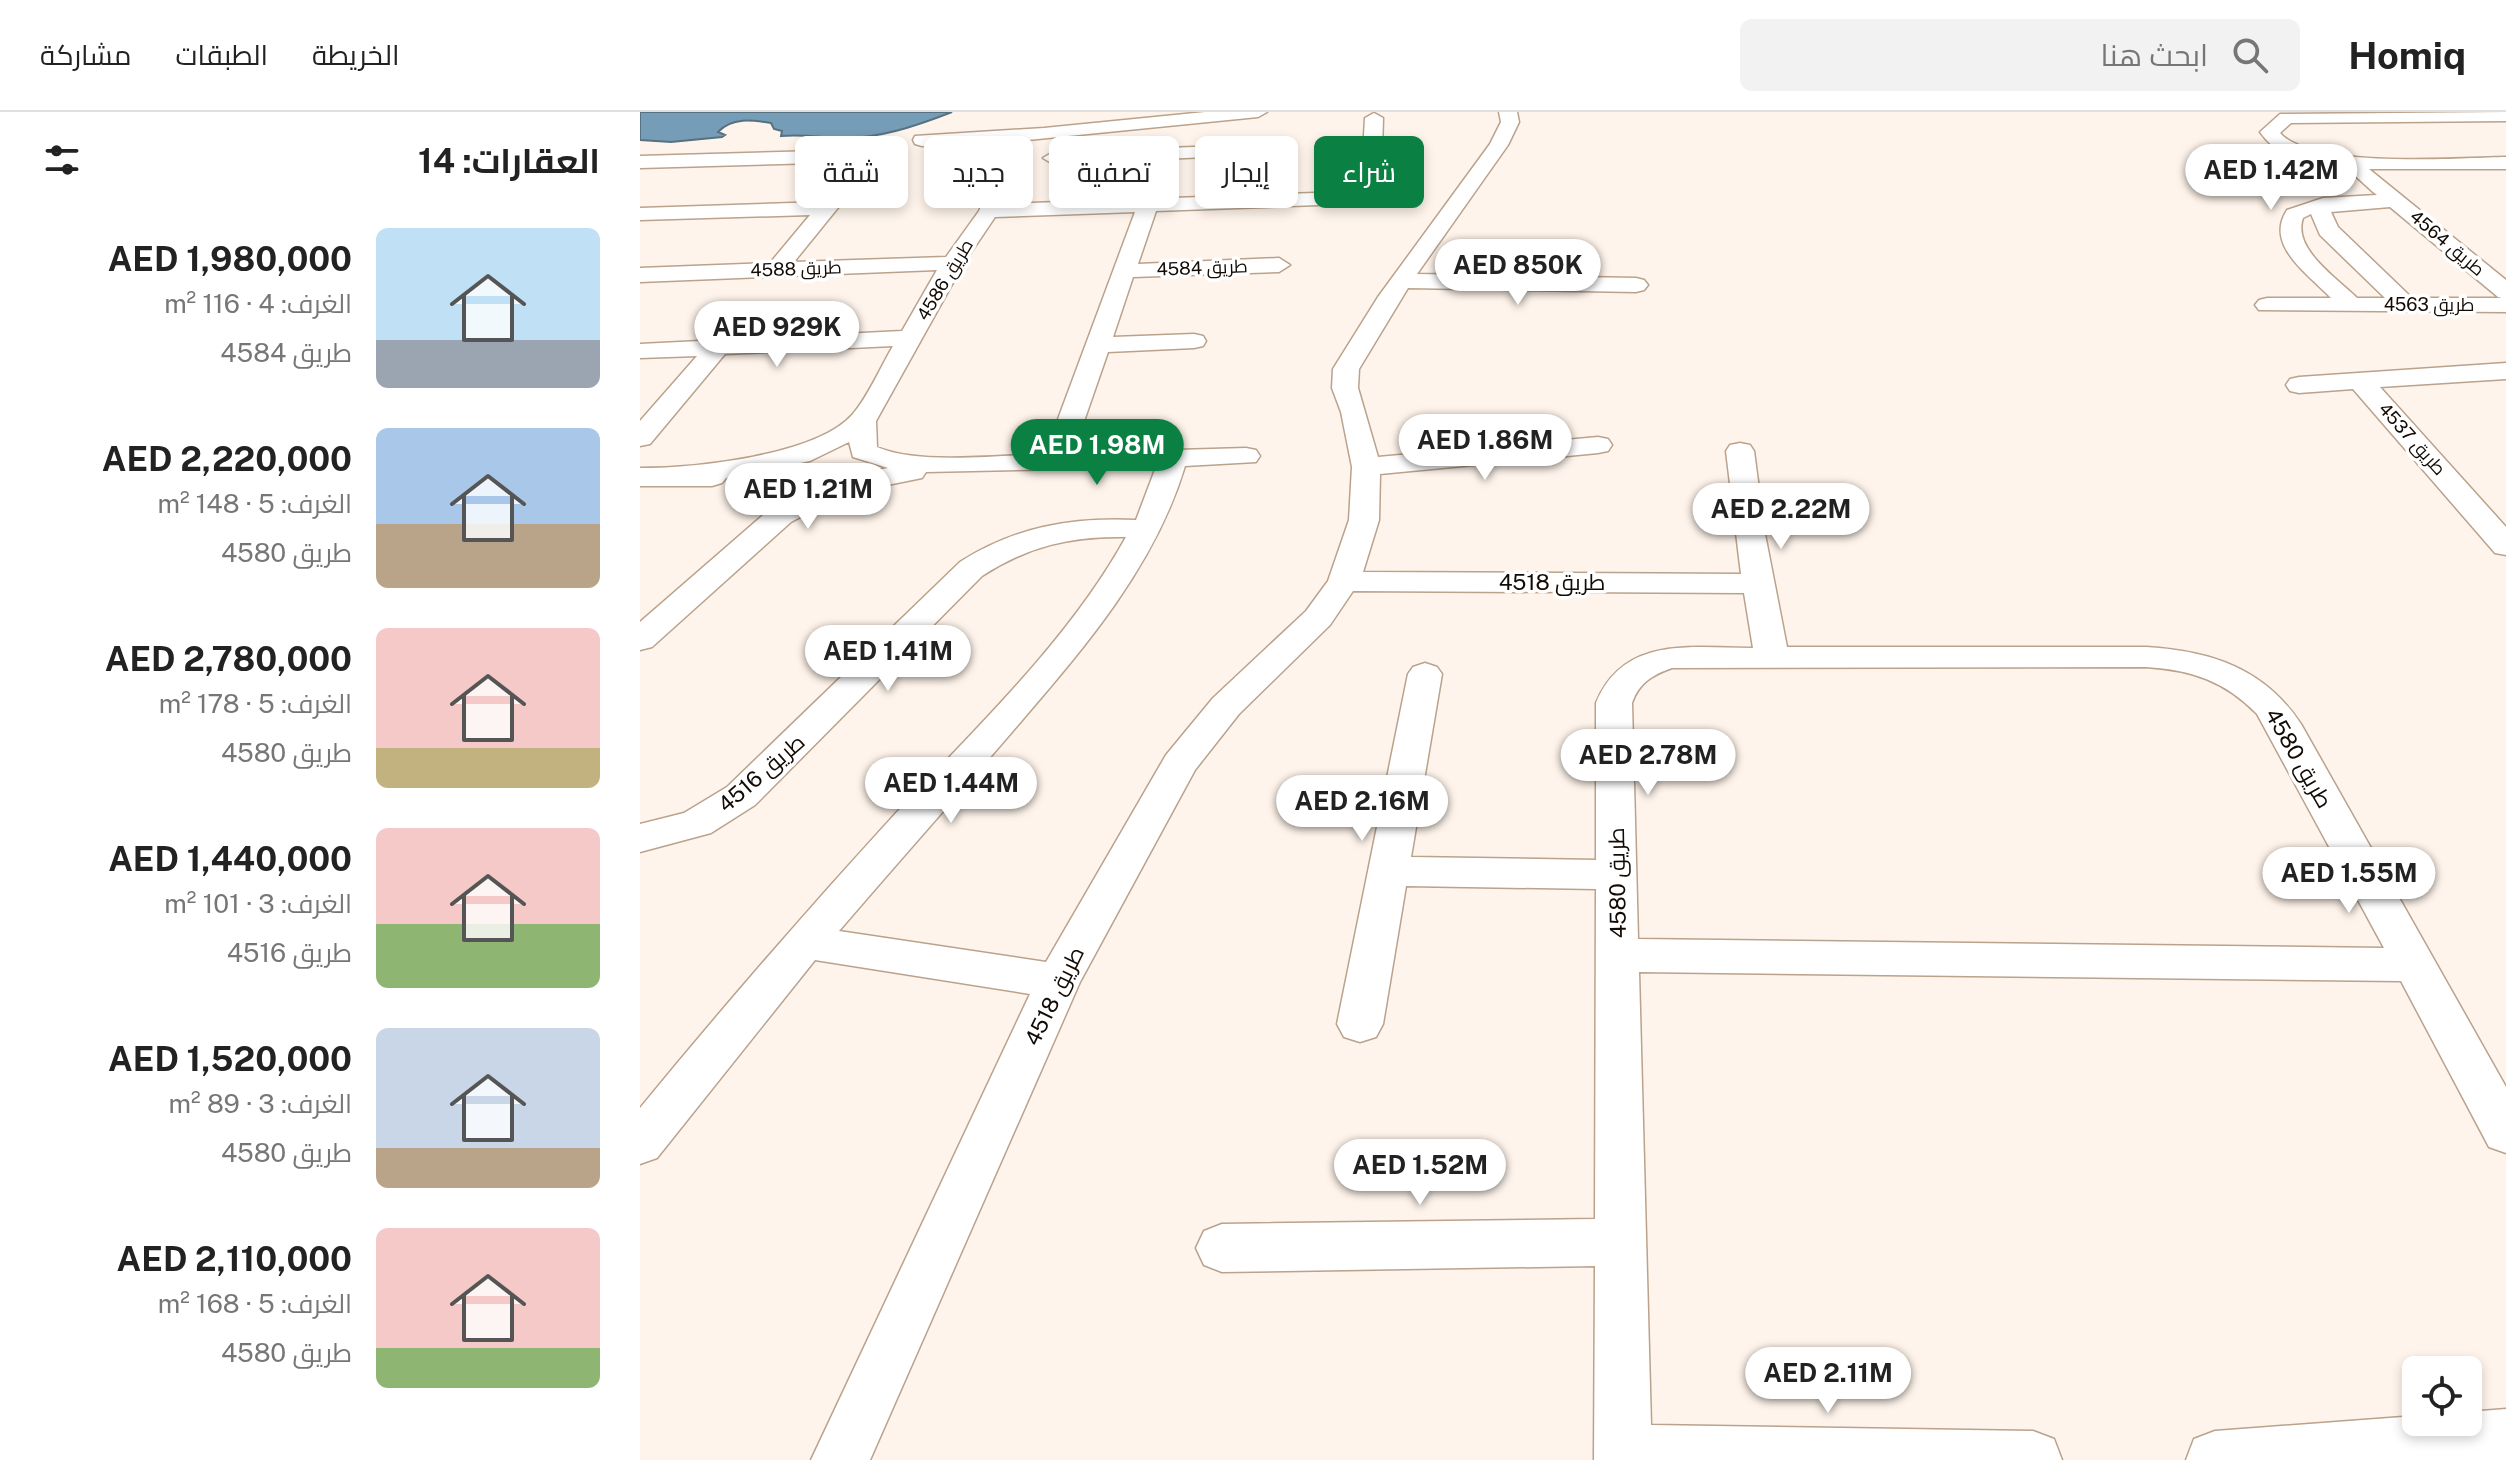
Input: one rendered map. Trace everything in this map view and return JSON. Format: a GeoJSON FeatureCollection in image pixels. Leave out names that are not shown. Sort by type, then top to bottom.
{"type":"FeatureCollection","features":[{"type":"Feature","properties":{"kind":"street"},"geometry":{"type":"LineString","coordinates":[[1020,136],[1258,112]]}},
{"type":"Feature","properties":{"kind":"street","name":"طريق 4518"},"geometry":{"type":"LineString","coordinates":[[840,1460],[1058,981],[1179,764],[1226,706],[1318,618],[1344,581],[1364,520],[1366,467],[1354,412],[1345,388],[1346,369],[1401,281],[1499,145],[1510,122],[1508,112]]}},
{"type":"Feature","properties":{"kind":"street"},"geometry":{"type":"LineString","coordinates":[[2506,116],[2474,114],[2413,118],[2284,115],[2269,132],[2272,141],[2279,147],[2304,156],[2352,163],[2506,163]]}},
{"type":"Feature","properties":{"kind":"street","name":"طريق 4564"},"geometry":{"type":"LineString","coordinates":[[2284,115],[2352,163],[2506,292]]}},
{"type":"Feature","properties":{"kind":"street"},"geometry":{"type":"LineString","coordinates":[[1298,200],[1337,199],[1368,191],[1373,178],[1374,118]]}},
{"type":"Feature","properties":{"kind":"street"},"geometry":{"type":"LineString","coordinates":[[2413,118],[2479,163]]}},
{"type":"Feature","properties":{"kind":"street"},"geometry":{"type":"LineString","coordinates":[[1226,136],[1228,130]]}},
{"type":"Feature","properties":{"kind":"street"},"geometry":{"type":"LineString","coordinates":[[640,162],[795,158]]}},
{"type":"Feature","properties":{"kind":"street","name":"طريق 4563"},"geometry":{"type":"LineString","coordinates":[[2352,306],[2300,255],[2289,237],[2297,210],[2323,204],[2397,200]]}},
{"type":"Feature","properties":{"kind":"street"},"geometry":{"type":"LineString","coordinates":[[2323,204],[2321,212],[2328,230],[2407,306]]}},
{"type":"Feature","properties":{"kind":"street"},"geometry":{"type":"LineString","coordinates":[[640,214],[825,208]]}},
{"type":"Feature","properties":{"kind":"street"},"geometry":{"type":"LineString","coordinates":[[776,270],[825,208]]}},
{"type":"Feature","properties":{"kind":"street","name":"طريق 4586"},"geometry":{"type":"LineString","coordinates":[[800,455],[837,438],[862,421],[953,263],[990,208]]}},
{"type":"Feature","properties":{"kind":"street"},"geometry":{"type":"LineString","coordinates":[[989,211],[1068,208]]}},
{"type":"Feature","properties":{"kind":"street","name":"طريق 4584"},"geometry":{"type":"LineString","coordinates":[[1056,462],[1147,208]]}},
{"type":"Feature","properties":{"kind":"street","name":"طريق 4588"},"geometry":{"type":"LineString","coordinates":[[640,275],[953,263]]}},
{"type":"Feature","properties":{"kind":"street","name":"طريق 4584"},"geometry":{"type":"LineString","coordinates":[[1125,271],[1279,265]]}},
{"type":"Feature","properties":{"kind":"street"},"geometry":{"type":"LineString","coordinates":[[1401,281],[1636,285]]}},
{"type":"Feature","properties":{"kind":"street","name":"طريق 4563"},"geometry":{"type":"LineString","coordinates":[[2267,305],[2506,305]]}},
{"type":"Feature","properties":{"kind":"street"},"geometry":{"type":"LineString","coordinates":[[640,351],[911,338]]}},
{"type":"Feature","properties":{"kind":"street"},"geometry":{"type":"LineString","coordinates":[[1098,345],[1194,341]]}},
{"type":"Feature","properties":{"kind":"street"},"geometry":{"type":"LineString","coordinates":[[640,438],[717,348]]}},
{"type":"Feature","properties":{"kind":"street","name":"طريق 4537"},"geometry":{"type":"LineString","coordinates":[[2299,385],[2506,371]]}},
{"type":"Feature","properties":{"kind":"street","name":"طريق 4537"},"geometry":{"type":"LineString","coordinates":[[2359,380],[2506,546]]}},
{"type":"Feature","properties":{"kind":"street"},"geometry":{"type":"LineString","coordinates":[[640,640],[780,516],[866,469],[868,456],[863,451],[862,421]]}},
{"type":"Feature","properties":{"kind":"street"},"geometry":{"type":"LineString","coordinates":[[1366,467],[1598,445]]}},
{"type":"Feature","properties":{"kind":"street"},"geometry":{"type":"LineString","coordinates":[[689,476],[828,448],[863,451],[885,461],[946,465],[1246,456]]}},
{"type":"Feature","properties":{"kind":"street"},"geometry":{"type":"LineString","coordinates":[[1740,451],[1772,659]]}},
{"type":"Feature","properties":{"kind":"street"},"geometry":{"type":"LineString","coordinates":[[757,534],[777,504],[783,486],[777,475],[789,461],[800,455]]}},
{"type":"Feature","properties":{"kind":"street"},"geometry":{"type":"LineString","coordinates":[[640,1143],[805,942],[994,731],[1114,583],[1145,529],[1169,477],[1173,459]]}},
{"type":"Feature","properties":{"kind":"street"},"geometry":{"type":"LineString","coordinates":[[640,477],[748,478],[805,491],[946,465]]}},
{"type":"Feature","properties":{"kind":"street"},"geometry":{"type":"LineString","coordinates":[[2465,499],[2506,499]]}},
{"type":"Feature","properties":{"kind":"street","name":"طريق 4516"},"geometry":{"type":"LineString","coordinates":[[640,838],[697,823],[741,796],[971,569],[991,554],[1011,543],[1062,530],[1095,527],[1145,529]]}},
{"type":"Feature","properties":{"kind":"street","name":"طريق 4518"},"geometry":{"type":"LineString","coordinates":[[1344,581],[1759,584]]}},
{"type":"Feature","properties":{"kind":"street","name":"طريق 4580"},"geometry":{"type":"LineString","coordinates":[[2033,1460],[1623,1456],[1614,703],[1620,686],[1632,672],[1671,658],[2146,657],[2183,660],[2220,669],[2248,685],[2270,703],[2506,1132]]}},
{"type":"Feature","properties":{"kind":"street"},"geometry":{"type":"LineString","coordinates":[[1360,1024],[1425,674]]}},
{"type":"Feature","properties":{"kind":"street"},"geometry":{"type":"LineString","coordinates":[[1389,871],[1617,875]]}},
{"type":"Feature","properties":{"kind":"street"},"geometry":{"type":"LineString","coordinates":[[805,942],[1058,981]]}},
{"type":"Feature","properties":{"kind":"street"},"geometry":{"type":"LineString","coordinates":[[1618,955],[2413,965]]}},
{"type":"Feature","properties":{"kind":"street"},"geometry":{"type":"LineString","coordinates":[[1222,1248],[1620,1242]]}},
{"type":"Feature","properties":{"kind":"street"},"geometry":{"type":"LineString","coordinates":[[2215,1460],[2506,1438]]}},
{"type":"Feature","properties":{"kind":"water"},"geometry":{"type":"Polygon","coordinates":[[[640,112],[952,112],[910,127],[871,136],[781,136],[782,131],[774,129],[771,123],[743,121],[724,127],[718,132],[725,135],[722,137],[671,142],[640,140],[640,112]]]}}]}
